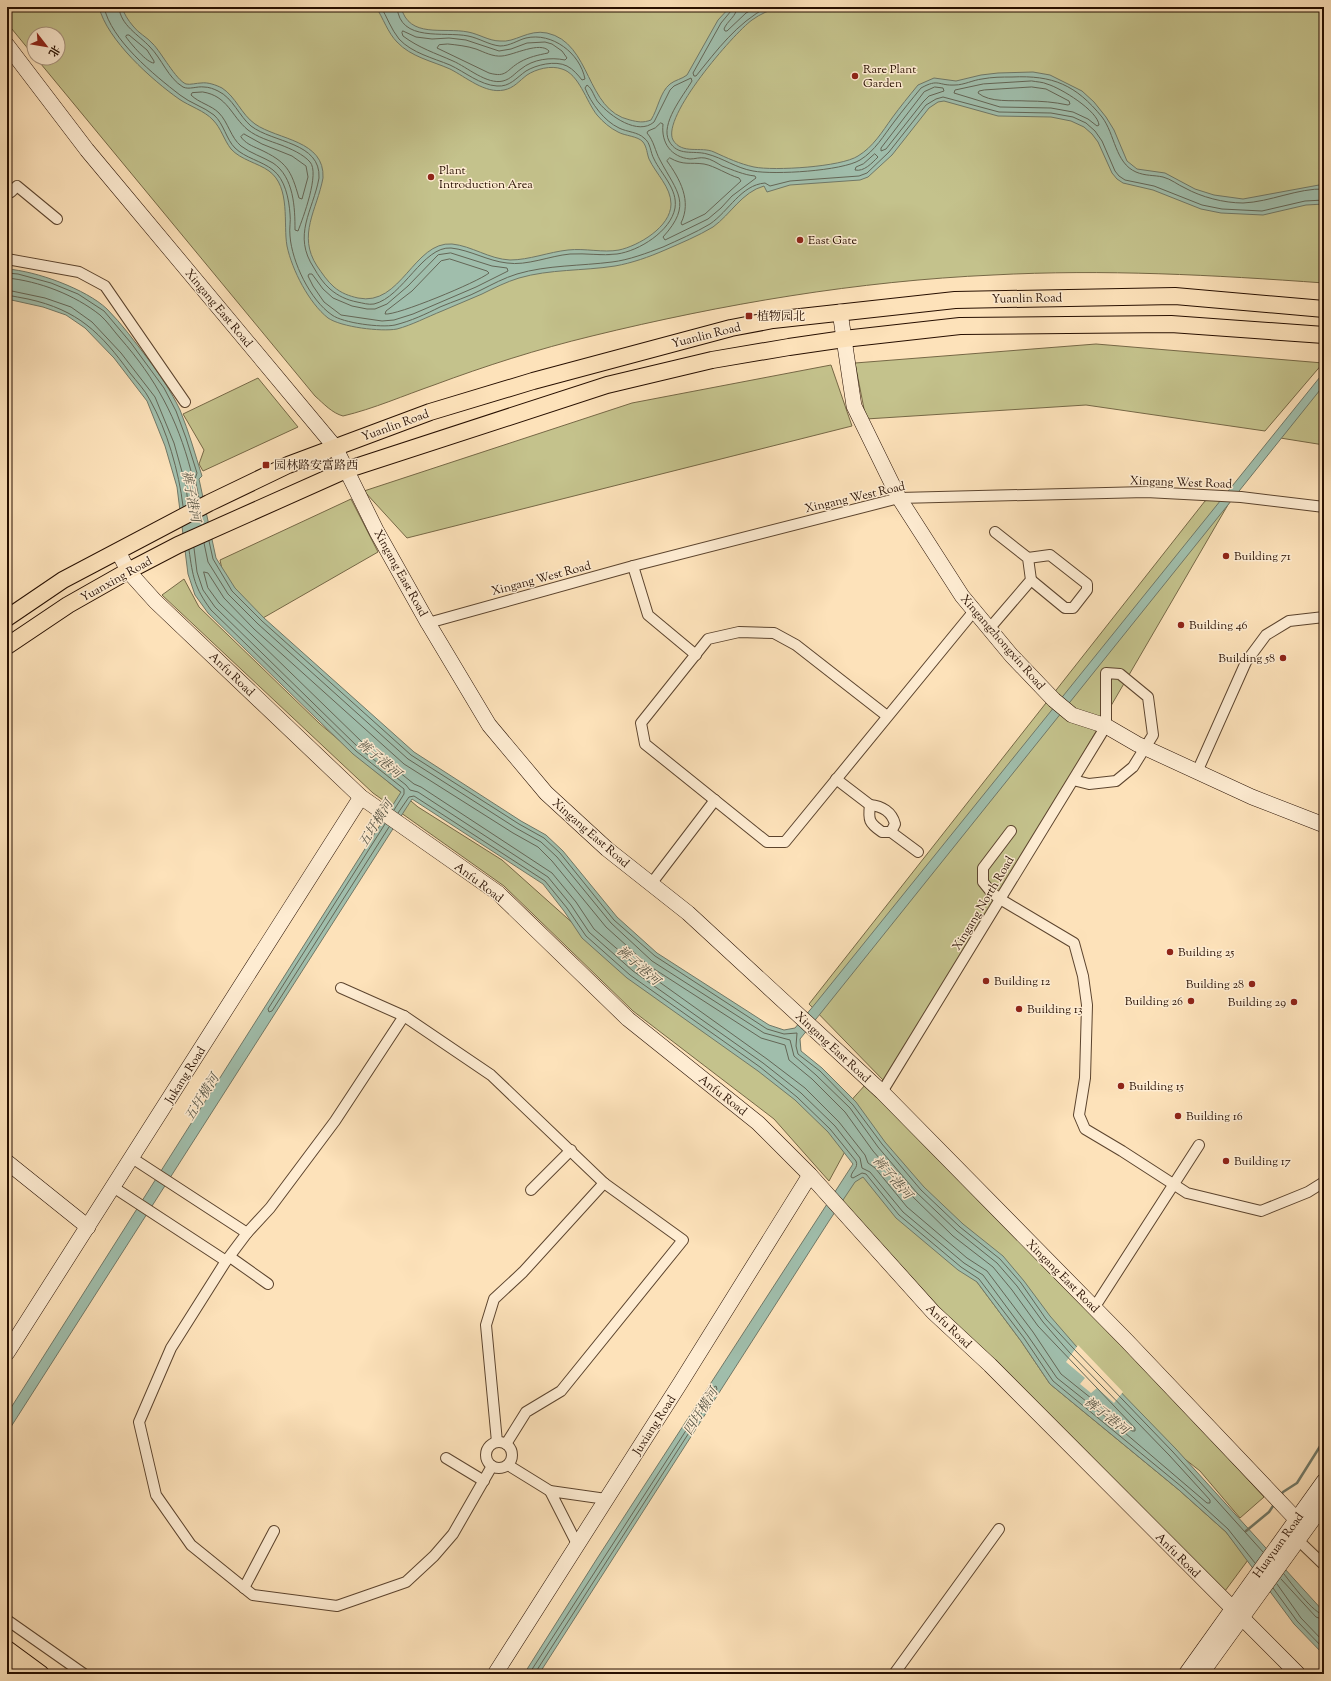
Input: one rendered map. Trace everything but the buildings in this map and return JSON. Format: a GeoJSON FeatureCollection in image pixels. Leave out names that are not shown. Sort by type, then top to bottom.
{"type":"FeatureCollection","features":[{"type":"Feature","properties":{"kind":"main road","name":"Yuanlin Road"},"geometry":{"type":"LineString","coordinates":[[209,502],[288,465],[430,412],[540,379],[731,328],[773,320],[955,300],[1175,296],[1324,309]]}},
{"type":"Feature","properties":{"kind":"main road"},"geometry":{"type":"LineString","coordinates":[[346,470],[607,385],[712,360],[844,338],[960,326],[1156,324],[1324,335]]}},
{"type":"Feature","properties":{"kind":"main road","name":"Yuanxing Road"},"geometry":{"type":"LineString","coordinates":[[7,646],[68,605],[178,545],[346,470]]}},
{"type":"Feature","properties":{"kind":"main road","name":"Yuanxing Road"},"geometry":{"type":"LineString","coordinates":[[7,618],[63,580],[209,502]]}},
{"type":"Feature","properties":{"kind":"main road"},"geometry":{"type":"LineString","coordinates":[[7,1649],[41,1674]]}},
{"type":"Feature","properties":{"kind":"main road"},"geometry":{"type":"LineString","coordinates":[[7,1664],[20,1674]]}},
{"type":"Feature","properties":{"kind":"street","name":"Xingang East Road"},"geometry":{"type":"LineString","coordinates":[[7,45],[87,150],[335,447],[378,532],[428,623],[489,725],[546,793],[607,849],[688,913],[882,1092],[1094,1308],[1296,1519]]}},
{"type":"Feature","properties":{"kind":"street"},"geometry":{"type":"LineString","coordinates":[[7,189],[11,192],[17,186],[57,219]]}},
{"type":"Feature","properties":{"kind":"street"},"geometry":{"type":"LineString","coordinates":[[7,259],[79,272],[105,286],[185,402]]}},
{"type":"Feature","properties":{"kind":"street","name":"Xingangzhongxin Road"},"geometry":{"type":"LineString","coordinates":[[840,312],[854,406],[899,498],[962,596],[1011,655],[1054,700],[1072,715],[1106,726],[1146,748],[1252,797],[1324,825]]}},
{"type":"Feature","properties":{"kind":"street","name":"Xingang West Road"},"geometry":{"type":"LineString","coordinates":[[428,623],[633,566],[899,498],[1146,492],[1241,497],[1324,507]]}},
{"type":"Feature","properties":{"kind":"street"},"geometry":{"type":"LineString","coordinates":[[996,532],[1028,558],[1031,580],[1065,608],[1073,608],[1087,590],[1087,584],[1050,555],[1028,558]]}},
{"type":"Feature","properties":{"kind":"street","name":"Anfu Road"},"geometry":{"type":"LineString","coordinates":[[118,551],[128,571],[154,601],[361,797],[498,893],[628,1019],[758,1123],[810,1175],[933,1312],[990,1365],[1298,1674]]}},
{"type":"Feature","properties":{"kind":"street"},"geometry":{"type":"LineString","coordinates":[[633,566],[648,615],[696,655]]}},
{"type":"Feature","properties":{"kind":"street"},"geometry":{"type":"LineString","coordinates":[[989,629],[1031,580]]}},
{"type":"Feature","properties":{"kind":"street"},"geometry":{"type":"LineString","coordinates":[[887,716],[796,645],[774,633],[738,632],[708,639],[641,723],[645,744],[767,842],[785,842],[974,611]]}},
{"type":"Feature","properties":{"kind":"street"},"geometry":{"type":"LineString","coordinates":[[1197,772],[1246,662],[1266,634],[1289,621],[1324,617]]}},
{"type":"Feature","properties":{"kind":"street"},"geometry":{"type":"LineString","coordinates":[[1073,780],[1089,784],[1116,781],[1133,767],[1153,735],[1148,697],[1120,674],[1106,673],[1106,726]]}},
{"type":"Feature","properties":{"kind":"street","name":"Xingang North Road"},"geometry":{"type":"LineString","coordinates":[[882,1092],[1106,726]]}},
{"type":"Feature","properties":{"kind":"street"},"geometry":{"type":"LineString","coordinates":[[836,779],[870,805],[880,807],[894,817],[895,824],[891,832]]}},
{"type":"Feature","properties":{"kind":"street","name":"Jukang Road"},"geometry":{"type":"LineString","coordinates":[[7,1353],[361,797]]}},
{"type":"Feature","properties":{"kind":"street"},"geometry":{"type":"LineString","coordinates":[[651,884],[715,800]]}},
{"type":"Feature","properties":{"kind":"street"},"geometry":{"type":"LineString","coordinates":[[870,805],[869,817],[872,825],[882,832],[891,832],[918,852]]}},
{"type":"Feature","properties":{"kind":"street"},"geometry":{"type":"LineString","coordinates":[[1011,831],[983,868],[983,882],[991,892],[1000,899],[1074,943],[1083,976],[1087,1005],[1085,1078],[1079,1115],[1085,1129],[1187,1193],[1261,1211],[1308,1192],[1324,1182]]}},
{"type":"Feature","properties":{"kind":"street"},"geometry":{"type":"LineString","coordinates":[[341,988],[404,1016],[491,1074],[604,1183],[683,1240],[562,1391],[526,1412],[501,1443],[490,1447],[486,1455],[492,1466],[500,1468],[508,1465],[512,1458],[511,1450],[501,1443],[486,1325],[494,1299],[523,1272],[604,1183]]}},
{"type":"Feature","properties":{"kind":"street"},"geometry":{"type":"LineString","coordinates":[[404,1016],[335,1121],[270,1208],[247,1233],[228,1259],[171,1348],[139,1422],[156,1495],[191,1545],[253,1595],[337,1606],[406,1582],[434,1556],[453,1534],[492,1466]]}},
{"type":"Feature","properties":{"kind":"street"},"geometry":{"type":"LineString","coordinates":[[1094,1308],[1175,1185],[1199,1145]]}},
{"type":"Feature","properties":{"kind":"street"},"geometry":{"type":"LineString","coordinates":[[532,1190],[570,1150]]}},
{"type":"Feature","properties":{"kind":"street"},"geometry":{"type":"LineString","coordinates":[[132,1158],[247,1233]]}},
{"type":"Feature","properties":{"kind":"street"},"geometry":{"type":"LineString","coordinates":[[7,1162],[88,1227]]}},
{"type":"Feature","properties":{"kind":"street","name":"Juxiang Road"},"geometry":{"type":"LineString","coordinates":[[495,1674],[681,1382],[810,1175]]}},
{"type":"Feature","properties":{"kind":"street"},"geometry":{"type":"LineString","coordinates":[[113,1187],[268,1284]]}},
{"type":"Feature","properties":{"kind":"street"},"geometry":{"type":"LineString","coordinates":[[446,1458],[484,1480]]}},
{"type":"Feature","properties":{"kind":"street"},"geometry":{"type":"LineString","coordinates":[[508,1465],[550,1491],[606,1499]]}},
{"type":"Feature","properties":{"kind":"street","name":"Huayuan Road"},"geometry":{"type":"LineString","coordinates":[[1237,1614],[1282,1551],[1296,1519],[1324,1481]]}},
{"type":"Feature","properties":{"kind":"street"},"geometry":{"type":"LineString","coordinates":[[550,1491],[577,1544]]}},
{"type":"Feature","properties":{"kind":"street","name":"Huayuan Road"},"geometry":{"type":"LineString","coordinates":[[1282,1551],[1298,1540],[1324,1504]]}},
{"type":"Feature","properties":{"kind":"street"},"geometry":{"type":"LineString","coordinates":[[894,1674],[1000,1529]]}},
{"type":"Feature","properties":{"kind":"street"},"geometry":{"type":"LineString","coordinates":[[244,1588],[274,1531]]}},
{"type":"Feature","properties":{"kind":"street"},"geometry":{"type":"LineString","coordinates":[[1298,1540],[1324,1565]]}},
{"type":"Feature","properties":{"kind":"street"},"geometry":{"type":"LineString","coordinates":[[1186,1674],[1237,1614]]}},
{"type":"Feature","properties":{"kind":"street"},"geometry":{"type":"LineString","coordinates":[[1201,1674],[1237,1614]]}},
{"type":"Feature","properties":{"kind":"street"},"geometry":{"type":"LineString","coordinates":[[7,1620],[84,1674]]}},
{"type":"Feature","properties":{"kind":"shaded area"},"geometry":{"type":"Polygon","coordinates":[[[7,7],[1324,7],[1324,283],[1200,275],[1035,273],[942,278],[841,288],[741,304],[641,324],[572,341],[492,365],[377,406],[343,416],[339,415],[325,405],[315,396],[43,66],[66,66],[66,26],[26,26],[26,46],[7,23],[7,7]]]}},
{"type":"Feature","properties":{"kind":"shaded area"},"geometry":{"type":"Polygon","coordinates":[[[1096,344],[1323,363],[1265,431],[1086,405],[866,419],[855,363],[1096,344]]]}},
{"type":"Feature","properties":{"kind":"shaded area"},"geometry":{"type":"Polygon","coordinates":[[[831,365],[852,426],[407,538],[364,491],[632,403],[831,365]]]}},
{"type":"Feature","properties":{"kind":"shaded area"},"geometry":{"type":"Polygon","coordinates":[[[258,378],[298,427],[203,471],[199,464],[204,450],[183,414],[258,378]]]}},
{"type":"Feature","properties":{"kind":"shaded area"},"geometry":{"type":"Polygon","coordinates":[[[1324,379],[1324,445],[1274,437],[1324,379]]]}},
{"type":"Feature","properties":{"kind":"shaded area"},"geometry":{"type":"Polygon","coordinates":[[[1236,491],[1005,888],[884,1081],[809,1004],[1205,501],[1236,491]]]}},
{"type":"Feature","properties":{"kind":"shaded area"},"geometry":{"type":"Polygon","coordinates":[[[351,499],[378,552],[256,622],[227,592],[220,560],[351,499]]]}},
{"type":"Feature","properties":{"kind":"shaded area"},"geometry":{"type":"Polygon","coordinates":[[[184,579],[199,607],[320,724],[418,807],[502,860],[604,951],[771,1067],[848,1146],[829,1181],[774,1119],[633,1011],[504,886],[373,793],[162,595],[184,579]]]}},
{"type":"Feature","properties":{"kind":"shaded area"},"geometry":{"type":"Polygon","coordinates":[[[866,1084],[1122,1343],[1264,1497],[1240,1518],[1200,1471],[1114,1403],[927,1200],[847,1105],[866,1084]]]}},
{"type":"Feature","properties":{"kind":"shaded area"},"geometry":{"type":"Polygon","coordinates":[[[862,1163],[977,1282],[1021,1341],[1050,1384],[1179,1490],[1226,1532],[1248,1560],[1225,1591],[938,1306],[839,1197],[862,1163]]]}},
{"type":"Feature","properties":{"kind":"water"},"geometry":{"type":"Polygon","coordinates":[[[99,7],[122,7],[131,24],[153,44],[173,72],[186,84],[209,83],[222,88],[231,96],[255,124],[308,148],[316,156],[322,165],[323,178],[310,222],[309,244],[311,255],[331,285],[342,293],[358,298],[373,298],[385,293],[397,284],[427,252],[439,246],[452,244],[459,245],[495,257],[510,260],[524,259],[568,250],[613,251],[627,248],[644,240],[660,228],[670,212],[671,204],[669,192],[652,165],[643,142],[638,138],[612,129],[604,122],[593,109],[578,82],[568,72],[553,67],[539,69],[527,75],[508,89],[497,91],[490,90],[450,69],[415,55],[403,47],[391,34],[376,7],[401,7],[405,17],[411,24],[428,30],[468,32],[492,40],[500,41],[511,40],[528,34],[540,32],[562,39],[573,49],[604,104],[615,114],[630,120],[645,122],[651,120],[661,96],[667,87],[687,75],[718,20],[730,7],[779,7],[752,20],[715,58],[688,96],[678,114],[672,129],[673,140],[677,145],[686,149],[709,150],[729,159],[754,167],[776,169],[837,163],[858,156],[868,148],[877,139],[918,85],[934,78],[956,81],[981,75],[998,73],[1033,72],[1050,75],[1082,91],[1094,102],[1114,130],[1127,161],[1137,169],[1165,173],[1195,189],[1214,195],[1243,199],[1324,185],[1324,204],[1306,205],[1263,215],[1221,213],[1201,209],[1153,190],[1123,183],[1117,179],[1112,173],[1098,142],[1092,134],[1084,127],[1071,121],[1051,117],[998,116],[944,101],[938,102],[929,108],[892,155],[868,177],[860,180],[790,185],[767,192],[764,186],[749,193],[713,227],[659,253],[615,266],[543,273],[519,278],[397,329],[381,330],[361,328],[342,324],[328,318],[314,304],[302,285],[289,255],[286,237],[285,206],[281,186],[276,178],[265,168],[235,153],[231,149],[216,123],[210,117],[179,99],[144,70],[111,33],[99,7]]]}},
{"type":"Feature","properties":{"kind":"water"},"geometry":{"type":"Polygon","coordinates":[[[7,269],[32,273],[60,282],[74,288],[98,302],[118,321],[152,365],[177,403],[189,435],[202,476],[199,479],[216,558],[235,588],[264,618],[414,752],[521,821],[546,835],[563,851],[617,917],[657,953],[769,1025],[784,1030],[795,1028],[815,1004],[1324,372],[1324,385],[800,1039],[801,1051],[822,1068],[856,1102],[885,1142],[924,1187],[963,1224],[1003,1256],[1050,1316],[1076,1346],[1176,1449],[1324,1612],[1324,1655],[1294,1624],[1226,1532],[1179,1490],[1050,1384],[1021,1341],[977,1282],[958,1270],[896,1218],[863,1177],[855,1182],[829,1221],[539,1674],[524,1674],[598,1557],[853,1164],[828,1132],[795,1100],[758,1071],[627,978],[582,938],[564,911],[543,884],[412,799],[7,1433],[7,1414],[401,792],[353,754],[208,613],[195,595],[188,574],[177,487],[165,446],[147,401],[114,358],[85,328],[66,315],[43,307],[7,299],[7,269]]]}},
{"type":"Feature","properties":{"kind":"pier"},"geometry":{"type":"Polygon","coordinates":[[[1078,1345],[1123,1392],[1114,1403],[1097,1388],[1091,1393],[1080,1384],[1085,1378],[1066,1362],[1078,1345]]]}},
{"type":"Feature","properties":{"kind":"waterway"},"geometry":{"type":"LineString","coordinates":[[1280,1496],[1283,1492],[1297,1483],[1324,1440]]}},
{"type":"Feature","properties":{"kind":"waterway"},"geometry":{"type":"LineString","coordinates":[[1246,1531],[1269,1512],[1275,1503]]}},
{"type":"Feature","properties":{"kind":"place","name":"Rare Plant Garden"},"geometry":{"type":"Point","coordinates":[855,76]}},
{"type":"Feature","properties":{"kind":"place","name":"Plant Introduction Area"},"geometry":{"type":"Point","coordinates":[431,177]}},
{"type":"Feature","properties":{"kind":"place","name":"East Gate"},"geometry":{"type":"Point","coordinates":[800,240]}},
{"type":"Feature","properties":{"kind":"place","name":"植物园北"},"geometry":{"type":"Point","coordinates":[749,316]}},
{"type":"Feature","properties":{"kind":"place","name":"园林路安富路西"},"geometry":{"type":"Point","coordinates":[266,465]}},
{"type":"Feature","properties":{"kind":"place","name":"Building 71"},"geometry":{"type":"Point","coordinates":[1226,556]}},
{"type":"Feature","properties":{"kind":"place","name":"Building 46"},"geometry":{"type":"Point","coordinates":[1181,625]}},
{"type":"Feature","properties":{"kind":"place","name":"Building 58"},"geometry":{"type":"Point","coordinates":[1283,658]}},
{"type":"Feature","properties":{"kind":"place","name":"Building 25"},"geometry":{"type":"Point","coordinates":[1170,952]}},
{"type":"Feature","properties":{"kind":"place","name":"Building 12"},"geometry":{"type":"Point","coordinates":[986,981]}},
{"type":"Feature","properties":{"kind":"place","name":"Building 28"},"geometry":{"type":"Point","coordinates":[1252,984]}},
{"type":"Feature","properties":{"kind":"place","name":"Building 26"},"geometry":{"type":"Point","coordinates":[1191,1001]}},
{"type":"Feature","properties":{"kind":"place","name":"Building 29"},"geometry":{"type":"Point","coordinates":[1294,1002]}},
{"type":"Feature","properties":{"kind":"place","name":"Building 13"},"geometry":{"type":"Point","coordinates":[1019,1009]}},
{"type":"Feature","properties":{"kind":"place","name":"Building 15"},"geometry":{"type":"Point","coordinates":[1121,1086]}},
{"type":"Feature","properties":{"kind":"place","name":"Building 16"},"geometry":{"type":"Point","coordinates":[1178,1116]}},
{"type":"Feature","properties":{"kind":"place","name":"Building 17"},"geometry":{"type":"Point","coordinates":[1226,1161]}},
{"type":"Feature","properties":{"kind":"water label","name":"裤子港河"},"geometry":{"type":"Point","coordinates":[192,496]}},
{"type":"Feature","properties":{"kind":"water label","name":"裤子港河"},"geometry":{"type":"Point","coordinates":[380,758]}},
{"type":"Feature","properties":{"kind":"water label","name":"五圩横河"},"geometry":{"type":"Point","coordinates":[375,823]}},
{"type":"Feature","properties":{"kind":"water label","name":"裤子港河"},"geometry":{"type":"Point","coordinates":[639,965]}},
{"type":"Feature","properties":{"kind":"water label","name":"五圩横河"},"geometry":{"type":"Point","coordinates":[201,1097]}},
{"type":"Feature","properties":{"kind":"water label","name":"裤子港河"},"geometry":{"type":"Point","coordinates":[893,1177]}},
{"type":"Feature","properties":{"kind":"water label","name":"四圩横河"},"geometry":{"type":"Point","coordinates":[700,1411]}},
{"type":"Feature","properties":{"kind":"water label","name":"裤子港河"},"geometry":{"type":"Point","coordinates":[1107,1415]}}]}
